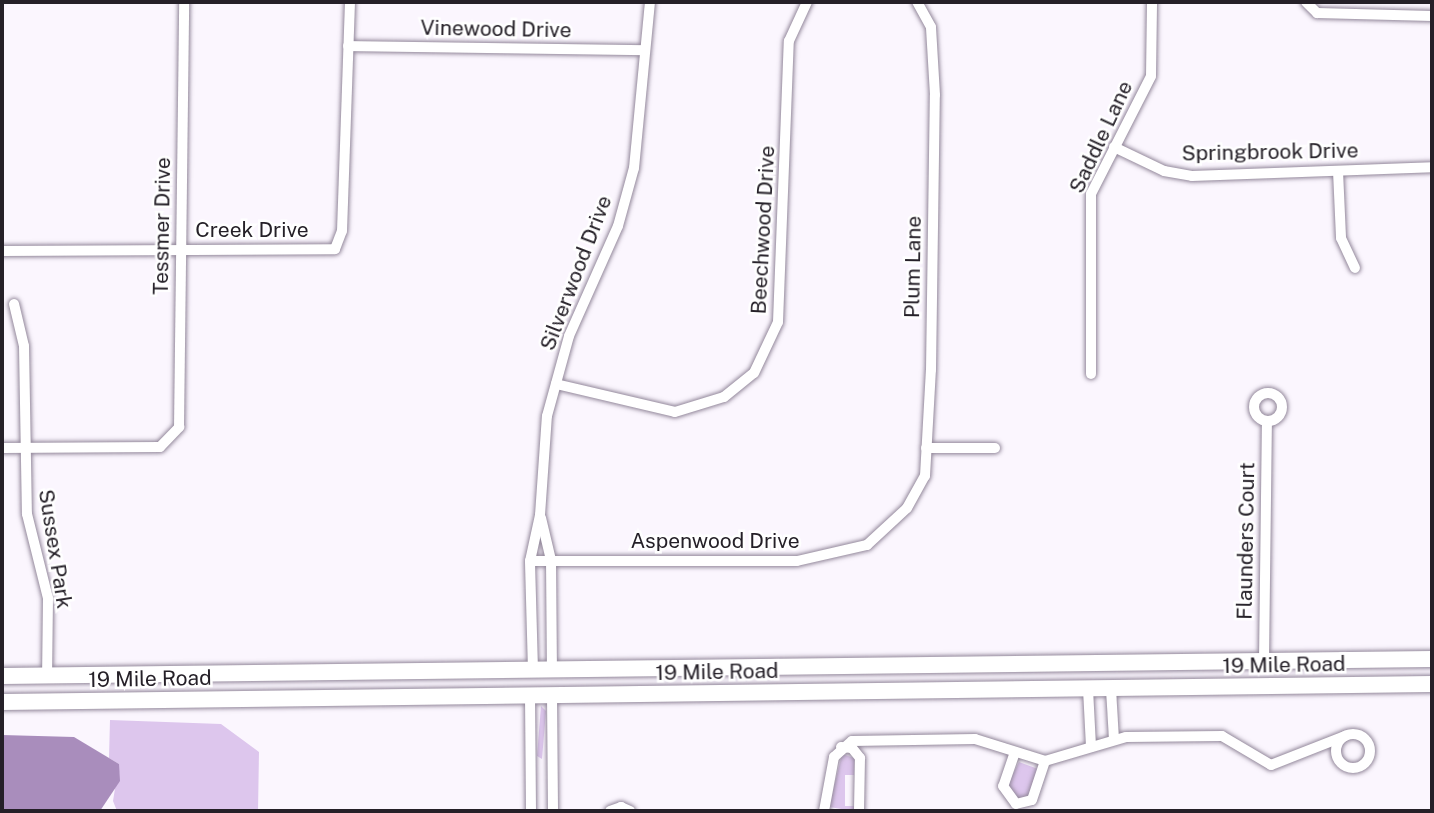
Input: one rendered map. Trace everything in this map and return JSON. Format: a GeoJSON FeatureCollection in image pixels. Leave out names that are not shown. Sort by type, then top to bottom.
{"type":"FeatureCollection","features":[{"type":"Feature","properties":{"kind":"main road","name":"19 Mile Road"},"geometry":{"type":"LineString","coordinates":[[2,676],[1432,659]]}},
{"type":"Feature","properties":{"kind":"main road"},"geometry":{"type":"LineString","coordinates":[[1301,686],[1315,677],[1313,660]]}},
{"type":"Feature","properties":{"kind":"main road"},"geometry":{"type":"LineString","coordinates":[[1085,689],[1079,671],[1091,663]]}},
{"type":"Feature","properties":{"kind":"main road"},"geometry":{"type":"LineString","coordinates":[[681,694],[691,685],[689,668]]}},
{"type":"Feature","properties":{"kind":"main road"},"geometry":{"type":"LineString","coordinates":[[474,696],[470,680],[483,670]]}},
{"type":"Feature","properties":{"kind":"main road"},"geometry":{"type":"LineString","coordinates":[[88,701],[101,691],[99,675]]}},
{"type":"Feature","properties":{"kind":"main road","name":"19 Mile Road"},"geometry":{"type":"LineString","coordinates":[[2,702],[1432,684]]}},
{"type":"Feature","properties":{"kind":"street","name":"Tessmer Drive"},"geometry":{"type":"LineString","coordinates":[[25,448],[163,444],[179,427],[184,2]]}},
{"type":"Feature","properties":{"kind":"street"},"geometry":{"type":"LineString","coordinates":[[348,46],[350,2]]}},
{"type":"Feature","properties":{"kind":"street","name":"Silverwood Drive"},"geometry":{"type":"LineString","coordinates":[[533,670],[530,561],[541,515],[547,416],[569,336],[618,226],[634,168],[643,50],[650,2]]}},
{"type":"Feature","properties":{"kind":"street","name":"Beechwood Drive"},"geometry":{"type":"LineString","coordinates":[[556,384],[675,412],[724,397],[754,373],[778,322],[789,41],[807,2]]}},
{"type":"Feature","properties":{"kind":"street","name":"Plum Lane"},"geometry":{"type":"LineString","coordinates":[[891,526],[925,476],[935,95],[931,27],[917,2]]}},
{"type":"Feature","properties":{"kind":"street","name":"Saddle Lane"},"geometry":{"type":"LineString","coordinates":[[1091,374],[1089,208],[1114,147],[1151,76],[1152,2]]}},
{"type":"Feature","properties":{"kind":"street"},"geometry":{"type":"LineString","coordinates":[[1306,5],[1333,15],[1432,16]]}},
{"type":"Feature","properties":{"kind":"street","name":"Creek Drive"},"geometry":{"type":"LineString","coordinates":[[2,251],[335,249],[342,231],[348,46]]}},
{"type":"Feature","properties":{"kind":"street","name":"Vinewood Drive"},"geometry":{"type":"LineString","coordinates":[[348,46],[643,50]]}},
{"type":"Feature","properties":{"kind":"street","name":"Springbrook Drive"},"geometry":{"type":"LineString","coordinates":[[1114,147],[1164,171],[1192,176],[1432,167]]}},
{"type":"Feature","properties":{"kind":"street"},"geometry":{"type":"LineString","coordinates":[[1338,171],[1341,238],[1355,268]]}},
{"type":"Feature","properties":{"kind":"street","name":"Sussex Park"},"geometry":{"type":"LineString","coordinates":[[14,304],[24,346],[27,514],[48,597],[47,676]]}},
{"type":"Feature","properties":{"kind":"street","name":"Flaunders Court"},"geometry":{"type":"LineString","coordinates":[[1264,661],[1267,421]]}},
{"type":"Feature","properties":{"kind":"street"},"geometry":{"type":"LineString","coordinates":[[2,448],[25,448]]}},
{"type":"Feature","properties":{"kind":"street"},"geometry":{"type":"LineString","coordinates":[[926,448],[995,448]]}},
{"type":"Feature","properties":{"kind":"street","name":"Silverwood Drive"},"geometry":{"type":"LineString","coordinates":[[541,515],[551,560],[552,670]]}},
{"type":"Feature","properties":{"kind":"street","name":"Aspenwood Drive"},"geometry":{"type":"LineString","coordinates":[[530,561],[797,561],[867,545],[891,526]]}},
{"type":"Feature","properties":{"kind":"street"},"geometry":{"type":"LineString","coordinates":[[1085,689],[1091,747]]}},
{"type":"Feature","properties":{"kind":"street"},"geometry":{"type":"LineString","coordinates":[[1111,689],[1114,739]]}},
{"type":"Feature","properties":{"kind":"street"},"geometry":{"type":"LineString","coordinates":[[530,695],[531,811]]}},
{"type":"Feature","properties":{"kind":"street"},"geometry":{"type":"LineString","coordinates":[[552,695],[553,811]]}},
{"type":"Feature","properties":{"kind":"street"},"geometry":{"type":"LineString","coordinates":[[824,811],[834,757],[841,747],[860,741],[975,739],[1045,761],[1114,739],[1222,736],[1271,765],[1320,749],[1345,736],[1365,740],[1367,761],[1347,767],[1336,754],[1320,749]]}},
{"type":"Feature","properties":{"kind":"street"},"geometry":{"type":"LineString","coordinates":[[1336,754],[1345,736]]}},
{"type":"Feature","properties":{"kind":"street"},"geometry":{"type":"LineString","coordinates":[[859,811],[860,741]]}},
{"type":"Feature","properties":{"kind":"street"},"geometry":{"type":"LineString","coordinates":[[841,747],[852,748],[860,758]]}},
{"type":"Feature","properties":{"kind":"street"},"geometry":{"type":"LineString","coordinates":[[1015,752],[1003,786],[1016,804],[1032,800],[1045,761]]}},
{"type":"Feature","properties":{"kind":"street"},"geometry":{"type":"LineString","coordinates":[[610,811],[621,807],[630,811]]}},
{"type":"Feature","properties":{"kind":"shaded area"},"geometry":{"type":"Polygon","coordinates":[[[541,706],[546,711],[542,759],[537,756],[541,706]]]}},
{"type":"Feature","properties":{"kind":"shaded area"},"geometry":{"type":"Polygon","coordinates":[[[110,720],[221,724],[259,752],[258,811],[117,811],[113,801],[119,764],[109,758],[110,720]]]}},
{"type":"Feature","properties":{"kind":"shaded area"},"geometry":{"type":"Polygon","coordinates":[[[2,735],[74,737],[119,764],[120,781],[100,811],[2,811],[2,735]]]}},
{"type":"Feature","properties":{"kind":"shaded area"},"geometry":{"type":"Polygon","coordinates":[[[842,754],[854,758],[854,775],[845,775],[845,806],[854,806],[854,811],[829,807],[842,754]]]}},
{"type":"Feature","properties":{"kind":"shaded area"},"geometry":{"type":"Polygon","coordinates":[[[1019,762],[1038,769],[1031,795],[1016,799],[1007,786],[1019,762]]]}}]}
